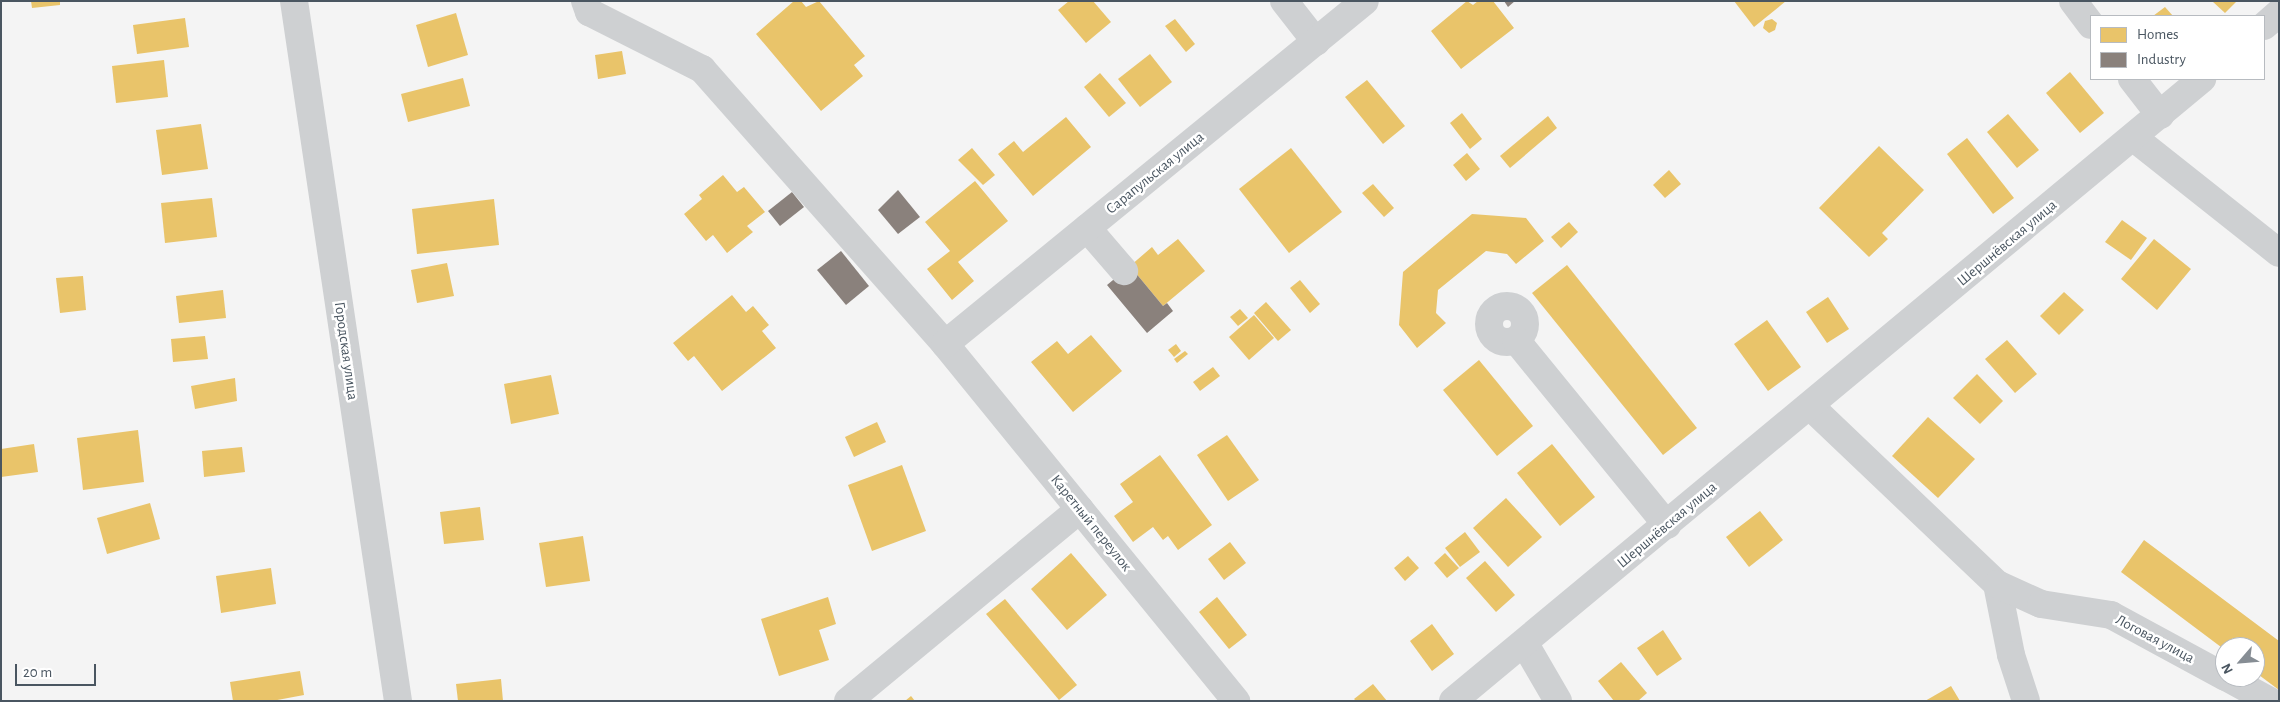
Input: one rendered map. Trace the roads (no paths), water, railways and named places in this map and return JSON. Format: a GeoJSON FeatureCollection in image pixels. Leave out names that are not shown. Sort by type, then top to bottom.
{"type":"FeatureCollection","features":[{"type":"Feature","properties":{"kind":"street","name":"Городская улица"},"geometry":{"type":"LineString","coordinates":[[294,1],[398,701]]}},
{"type":"Feature","properties":{"kind":"street","name":"Каретный переулок"},"geometry":{"type":"LineString","coordinates":[[585,1],[589,12],[702,69],[945,344],[1236,701]]}},
{"type":"Feature","properties":{"kind":"street"},"geometry":{"type":"LineString","coordinates":[[1284,1],[1316,42]]}},
{"type":"Feature","properties":{"kind":"street","name":"Сарапульская улица"},"geometry":{"type":"LineString","coordinates":[[945,344],[1365,1]]}},
{"type":"Feature","properties":{"kind":"street"},"geometry":{"type":"LineString","coordinates":[[2073,1],[2090,24]]}},
{"type":"Feature","properties":{"kind":"street"},"geometry":{"type":"LineString","coordinates":[[2265,25],[2279,14]]}},
{"type":"Feature","properties":{"kind":"street"},"geometry":{"type":"LineString","coordinates":[[2133,80],[2160,115]]}},
{"type":"Feature","properties":{"kind":"street","name":"Шершнёвская улица"},"geometry":{"type":"LineString","coordinates":[[1454,701],[2134,138],[2201,80]]}},
{"type":"Feature","properties":{"kind":"street"},"geometry":{"type":"LineString","coordinates":[[2134,138],[2279,253]]}},
{"type":"Feature","properties":{"kind":"street"},"geometry":{"type":"LineString","coordinates":[[1082,233],[1118,276]]}},
{"type":"Feature","properties":{"kind":"street"},"geometry":{"type":"LineString","coordinates":[[1516,340],[1667,525]]}},
{"type":"Feature","properties":{"kind":"street"},"geometry":{"type":"LineString","coordinates":[[1810,406],[1997,584],[2011,655],[2026,701]]}},
{"type":"Feature","properties":{"kind":"street"},"geometry":{"type":"LineString","coordinates":[[848,701],[1080,509]]}},
{"type":"Feature","properties":{"kind":"street","name":"Логовая улица"},"geometry":{"type":"LineString","coordinates":[[1997,584],[2041,604],[2111,616],[2215,672]]}},
{"type":"Feature","properties":{"kind":"street"},"geometry":{"type":"LineString","coordinates":[[1525,644],[1558,701]]}},
{"type":"Feature","properties":{"kind":"street","name":"Логовая улица"},"geometry":{"type":"LineString","coordinates":[[2244,687],[2270,701]]}}]}
